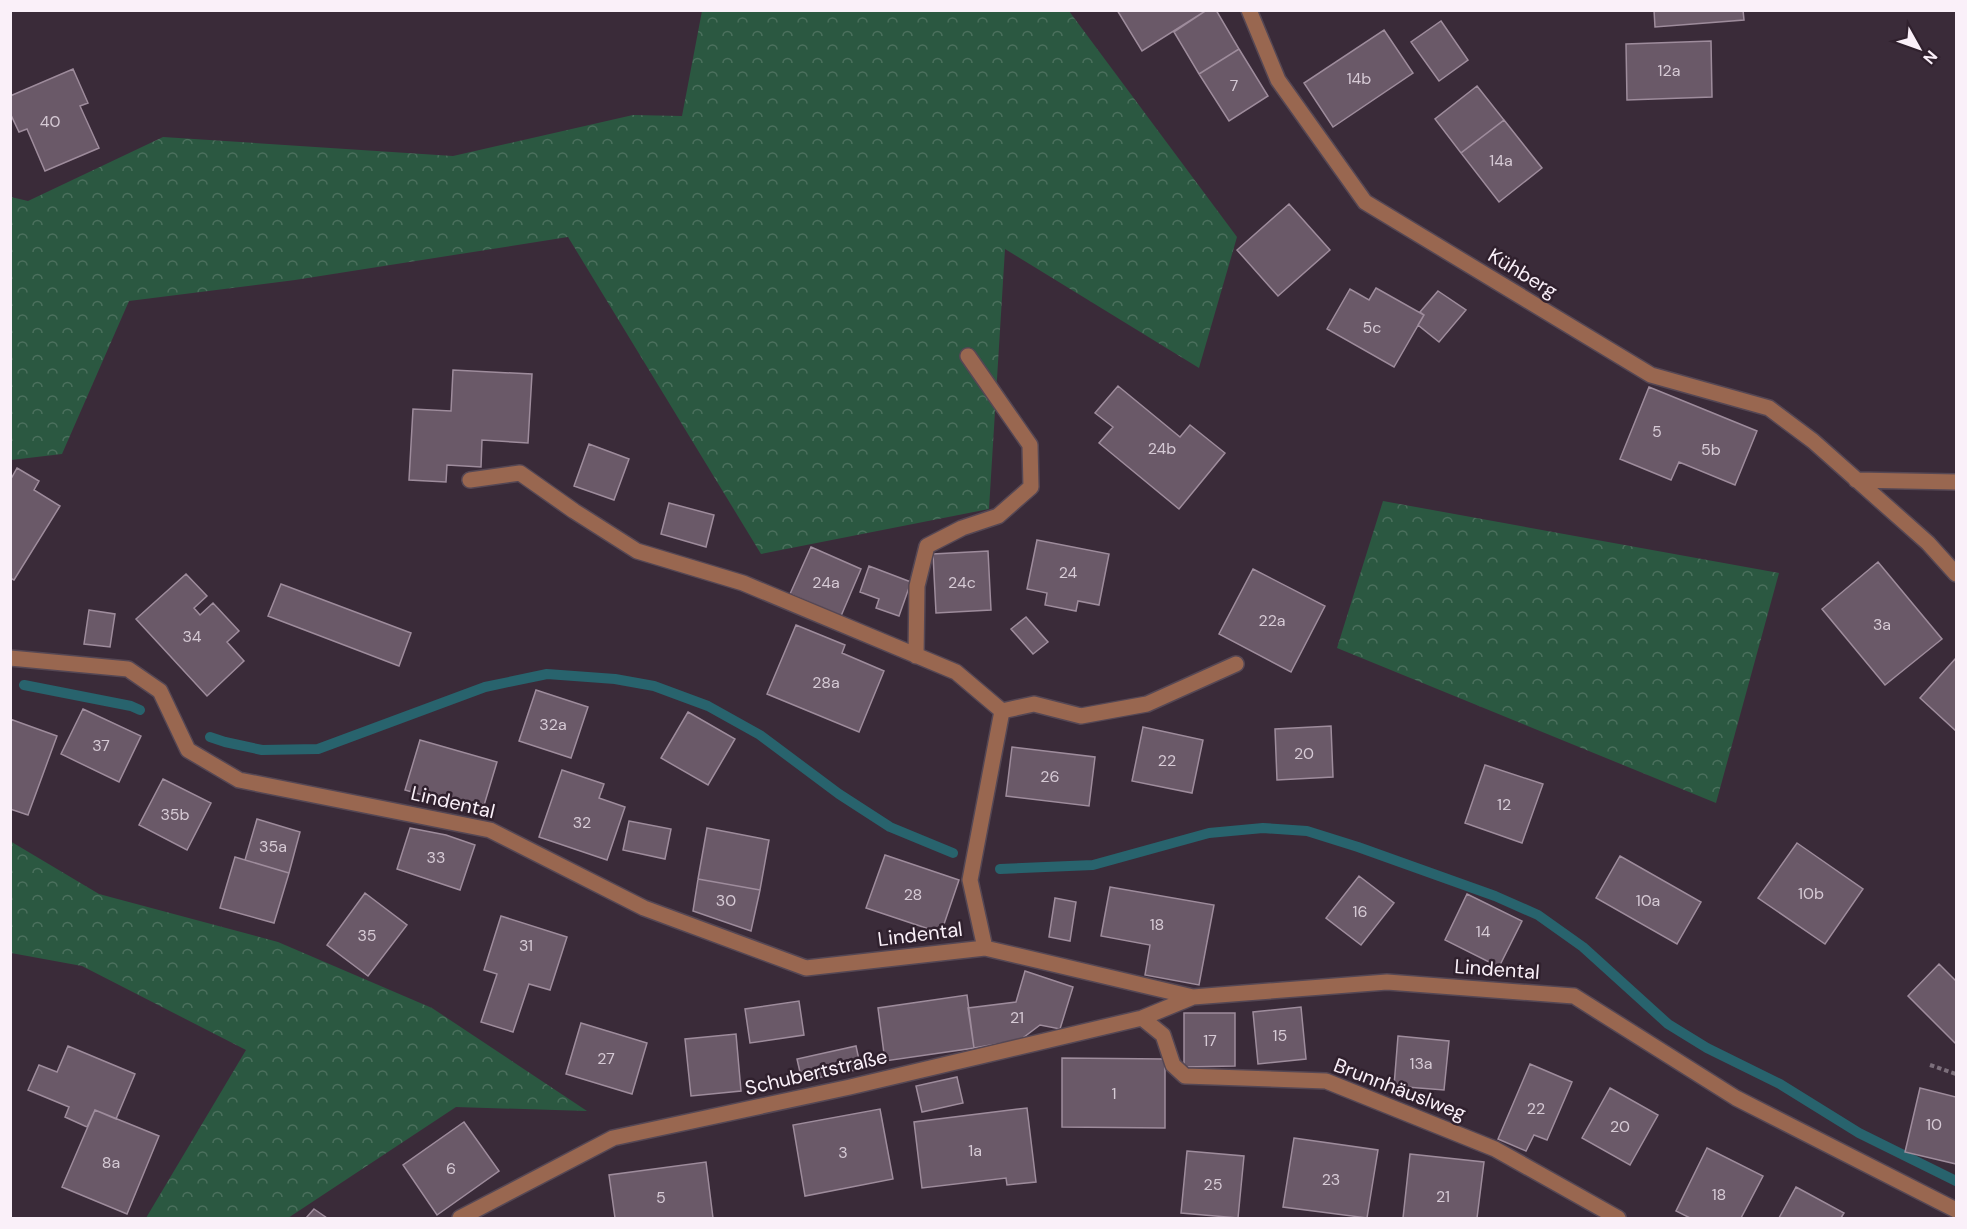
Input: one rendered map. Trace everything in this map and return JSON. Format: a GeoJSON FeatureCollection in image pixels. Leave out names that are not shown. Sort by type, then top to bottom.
{"type":"FeatureCollection","features":[{"type":"Feature","properties":{"kind":"street","name":"Kühberg"},"geometry":{"type":"LineString","coordinates":[[1250,10],[1278,80],[1365,202],[1651,375],[1769,408],[1814,441],[1928,543],[1956,574]]}},
{"type":"Feature","properties":{"kind":"street"},"geometry":{"type":"LineString","coordinates":[[916,656],[917,586],[927,546],[962,528],[998,516],[1031,487],[1030,445],[968,356]]}},
{"type":"Feature","properties":{"kind":"street"},"geometry":{"type":"LineString","coordinates":[[470,480],[520,473],[637,551],[742,584],[956,672],[1002,711],[1034,704],[1081,716],[1147,704],[1236,664]]}},
{"type":"Feature","properties":{"kind":"street"},"geometry":{"type":"LineString","coordinates":[[1856,480],[1956,482]]}},
{"type":"Feature","properties":{"kind":"street","name":"Lindental"},"geometry":{"type":"LineString","coordinates":[[10,658],[128,669],[160,691],[188,750],[239,780],[490,830],[644,908],[806,968],[985,948],[1193,998],[1387,982],[1575,996],[1736,1098],[1956,1210]]}},
{"type":"Feature","properties":{"kind":"street","name":"Lindental"},"geometry":{"type":"LineString","coordinates":[[985,948],[970,880],[1002,711]]}},
{"type":"Feature","properties":{"kind":"street","name":"Schubertstraße"},"geometry":{"type":"LineString","coordinates":[[460,1218],[613,1138],[850,1087],[1142,1018],[1193,998]]}},
{"type":"Feature","properties":{"kind":"street","name":"Brunnhäuslweg"},"geometry":{"type":"LineString","coordinates":[[1142,1018],[1163,1035],[1173,1065],[1185,1076],[1326,1080],[1495,1149],[1618,1218]]}},
{"type":"Feature","properties":{"kind":"path"},"geometry":{"type":"LineString","coordinates":[[1930,1065],[1956,1074]]}},
{"type":"Feature","properties":{"kind":"green space"},"geometry":{"type":"Polygon","coordinates":[[[702,11],[1069,11],[1237,237],[1199,368],[1005,249],[989,509],[761,554],[568,237],[295,280],[129,301],[62,454],[11,460],[11,197],[28,201],[163,137],[453,156],[633,115],[682,116],[702,11]]]}},
{"type":"Feature","properties":{"kind":"green space"},"geometry":{"type":"Polygon","coordinates":[[[1383,501],[1779,573],[1716,803],[1337,648],[1383,501]]]}},
{"type":"Feature","properties":{"kind":"green space"},"geometry":{"type":"Polygon","coordinates":[[[10,841],[99,894],[278,942],[432,1008],[587,1111],[456,1107],[288,1218],[146,1218],[246,1050],[82,966],[11,953],[10,841]]]}},
{"type":"Feature","properties":{"kind":"building"},"geometry":{"type":"Polygon","coordinates":[[[1117,10],[1207,10],[1142,51],[1117,10]]]}},
{"type":"Feature","properties":{"kind":"building"},"geometry":{"type":"Polygon","coordinates":[[[1207,10],[1216,10],[1239,49],[1199,74],[1174,32],[1207,10]]]}},
{"type":"Feature","properties":{"kind":"building"},"geometry":{"type":"Polygon","coordinates":[[[1654,10],[1743,10],[1744,20],[1655,27],[1654,10]]]}},
{"type":"Feature","properties":{"kind":"building"},"geometry":{"type":"Polygon","coordinates":[[[1441,21],[1468,60],[1439,81],[1411,42],[1441,21]]]}},
{"type":"Feature","properties":{"kind":"building"},"geometry":{"type":"Polygon","coordinates":[[[1384,30],[1413,73],[1333,127],[1304,83],[1384,30]]]}},
{"type":"Feature","properties":{"kind":"building"},"geometry":{"type":"Polygon","coordinates":[[[1711,41],[1712,97],[1627,100],[1626,44],[1711,41]]]}},
{"type":"Feature","properties":{"kind":"building"},"geometry":{"type":"Polygon","coordinates":[[[1239,49],[1268,96],[1229,121],[1199,74],[1239,49]]]}},
{"type":"Feature","properties":{"kind":"building"},"geometry":{"type":"Polygon","coordinates":[[[73,69],[88,103],[80,106],[99,148],[45,171],[27,129],[19,132],[10,113],[10,96],[73,69]]]}},
{"type":"Feature","properties":{"kind":"building"},"geometry":{"type":"Polygon","coordinates":[[[1477,86],[1504,120],[1461,153],[1435,119],[1477,86]]]}},
{"type":"Feature","properties":{"kind":"building"},"geometry":{"type":"Polygon","coordinates":[[[1504,120],[1542,168],[1499,202],[1461,153],[1504,120]]]}},
{"type":"Feature","properties":{"kind":"building"},"geometry":{"type":"Polygon","coordinates":[[[1289,204],[1330,250],[1278,296],[1237,250],[1289,204]]]}},
{"type":"Feature","properties":{"kind":"building"},"geometry":{"type":"Polygon","coordinates":[[[1376,288],[1424,315],[1394,367],[1327,329],[1350,289],[1369,300],[1376,288]]]}},
{"type":"Feature","properties":{"kind":"building"},"geometry":{"type":"Polygon","coordinates":[[[1438,291],[1466,310],[1439,342],[1418,325],[1424,315],[1420,312],[1438,291]]]}},
{"type":"Feature","properties":{"kind":"building"},"geometry":{"type":"Polygon","coordinates":[[[453,370],[532,374],[528,443],[482,440],[481,467],[447,465],[446,482],[409,480],[413,409],[451,411],[453,370]]]}},
{"type":"Feature","properties":{"kind":"building"},"geometry":{"type":"Polygon","coordinates":[[[1118,386],[1180,437],[1190,425],[1225,453],[1179,509],[1099,443],[1113,427],[1095,413],[1118,386]]]}},
{"type":"Feature","properties":{"kind":"building"},"geometry":{"type":"Polygon","coordinates":[[[1649,387],[1757,431],[1735,485],[1679,462],[1671,480],[1620,459],[1649,387]]]}},
{"type":"Feature","properties":{"kind":"building"},"geometry":{"type":"Polygon","coordinates":[[[589,444],[629,459],[614,500],[574,486],[589,444]]]}},
{"type":"Feature","properties":{"kind":"building"},"geometry":{"type":"Polygon","coordinates":[[[17,468],[39,481],[34,490],[60,506],[14,580],[10,578],[10,476],[12,477],[17,468]]]}},
{"type":"Feature","properties":{"kind":"building"},"geometry":{"type":"Polygon","coordinates":[[[669,503],[714,515],[706,547],[661,534],[669,503]]]}},
{"type":"Feature","properties":{"kind":"building"},"geometry":{"type":"Polygon","coordinates":[[[1037,540],[1109,554],[1099,605],[1078,601],[1076,611],[1045,605],[1047,593],[1027,589],[1037,540]]]}},
{"type":"Feature","properties":{"kind":"building"},"geometry":{"type":"Polygon","coordinates":[[[811,547],[861,569],[841,616],[790,594],[811,547]]]}},
{"type":"Feature","properties":{"kind":"building"},"geometry":{"type":"Polygon","coordinates":[[[988,551],[991,610],[936,613],[933,554],[988,551]]]}},
{"type":"Feature","properties":{"kind":"building"},"geometry":{"type":"Polygon","coordinates":[[[1878,562],[1942,639],[1885,685],[1822,609],[1878,562]]]}},
{"type":"Feature","properties":{"kind":"building"},"geometry":{"type":"Polygon","coordinates":[[[869,566],[911,582],[899,616],[876,608],[879,599],[860,592],[869,566]]]}},
{"type":"Feature","properties":{"kind":"building"},"geometry":{"type":"Polygon","coordinates":[[[1253,569],[1325,606],[1291,672],[1219,634],[1253,569]]]}},
{"type":"Feature","properties":{"kind":"building"},"geometry":{"type":"Polygon","coordinates":[[[186,574],[207,596],[194,608],[200,615],[213,603],[239,631],[227,642],[244,661],[207,696],[136,619],[186,574]]]}},
{"type":"Feature","properties":{"kind":"building"},"geometry":{"type":"Polygon","coordinates":[[[281,584],[411,633],[399,666],[268,616],[281,584]]]}},
{"type":"Feature","properties":{"kind":"building"},"geometry":{"type":"Polygon","coordinates":[[[89,610],[115,614],[110,647],[84,644],[89,610]]]}},
{"type":"Feature","properties":{"kind":"building"},"geometry":{"type":"Polygon","coordinates":[[[1026,617],[1048,642],[1033,654],[1011,629],[1026,617]]]}},
{"type":"Feature","properties":{"kind":"building"},"geometry":{"type":"Polygon","coordinates":[[[796,625],[845,645],[842,653],[884,671],[859,732],[767,694],[796,625]]]}},
{"type":"Feature","properties":{"kind":"building"},"geometry":{"type":"Polygon","coordinates":[[[1956,658],[1956,731],[1920,698],[1956,658]]]}},
{"type":"Feature","properties":{"kind":"building"},"geometry":{"type":"Polygon","coordinates":[[[536,690],[588,707],[571,758],[519,741],[536,690]]]}},
{"type":"Feature","properties":{"kind":"building"},"geometry":{"type":"Polygon","coordinates":[[[83,709],[141,736],[119,782],[61,754],[83,709]]]}},
{"type":"Feature","properties":{"kind":"building"},"geometry":{"type":"Polygon","coordinates":[[[688,712],[735,739],[708,785],[661,758],[688,712]]]}},
{"type":"Feature","properties":{"kind":"building"},"geometry":{"type":"Polygon","coordinates":[[[10,719],[57,736],[28,815],[10,809],[10,719]]]}},
{"type":"Feature","properties":{"kind":"building"},"geometry":{"type":"Polygon","coordinates":[[[1331,726],[1333,777],[1277,780],[1275,729],[1331,726]]]}},
{"type":"Feature","properties":{"kind":"building"},"geometry":{"type":"Polygon","coordinates":[[[1143,727],[1203,740],[1192,793],[1132,781],[1143,727]]]}},
{"type":"Feature","properties":{"kind":"building"},"geometry":{"type":"Polygon","coordinates":[[[420,740],[497,762],[482,812],[405,790],[420,740]]]}},
{"type":"Feature","properties":{"kind":"building"},"geometry":{"type":"Polygon","coordinates":[[[1012,747],[1095,757],[1089,806],[1006,796],[1012,747]]]}},
{"type":"Feature","properties":{"kind":"building"},"geometry":{"type":"Polygon","coordinates":[[[1485,765],[1543,784],[1522,843],[1465,823],[1485,765]]]}},
{"type":"Feature","properties":{"kind":"building"},"geometry":{"type":"Polygon","coordinates":[[[562,770],[604,784],[599,798],[625,807],[607,860],[539,837],[562,770]]]}},
{"type":"Feature","properties":{"kind":"building"},"geometry":{"type":"Polygon","coordinates":[[[163,779],[211,803],[187,850],[139,825],[163,779]]]}},
{"type":"Feature","properties":{"kind":"building"},"geometry":{"type":"Polygon","coordinates":[[[257,819],[300,832],[289,873],[245,860],[257,819]]]}},
{"type":"Feature","properties":{"kind":"building"},"geometry":{"type":"Polygon","coordinates":[[[629,821],[671,829],[665,859],[623,850],[629,821]]]}},
{"type":"Feature","properties":{"kind":"building"},"geometry":{"type":"Polygon","coordinates":[[[410,828],[446,835],[475,845],[460,890],[397,869],[410,828]]]}},
{"type":"Feature","properties":{"kind":"building"},"geometry":{"type":"Polygon","coordinates":[[[707,828],[769,840],[760,890],[698,879],[707,828]]]}},
{"type":"Feature","properties":{"kind":"building"},"geometry":{"type":"Polygon","coordinates":[[[1797,843],[1863,889],[1825,944],[1758,898],[1797,843]]]}},
{"type":"Feature","properties":{"kind":"building"},"geometry":{"type":"Polygon","coordinates":[[[885,855],[959,880],[941,933],[866,908],[885,855]]]}},
{"type":"Feature","properties":{"kind":"building"},"geometry":{"type":"Polygon","coordinates":[[[1620,856],[1701,902],[1677,944],[1596,898],[1620,856]]]}},
{"type":"Feature","properties":{"kind":"building"},"geometry":{"type":"Polygon","coordinates":[[[235,857],[289,873],[274,923],[220,908],[235,857]]]}},
{"type":"Feature","properties":{"kind":"building"},"geometry":{"type":"Polygon","coordinates":[[[1359,876],[1394,903],[1361,945],[1326,918],[1359,876]]]}},
{"type":"Feature","properties":{"kind":"building"},"geometry":{"type":"Polygon","coordinates":[[[698,879],[760,890],[751,931],[693,911],[698,879]]]}},
{"type":"Feature","properties":{"kind":"building"},"geometry":{"type":"Polygon","coordinates":[[[1110,887],[1214,905],[1199,985],[1145,975],[1150,945],[1101,936],[1110,887]]]}},
{"type":"Feature","properties":{"kind":"building"},"geometry":{"type":"Polygon","coordinates":[[[365,893],[407,925],[368,976],[327,945],[365,893]]]}},
{"type":"Feature","properties":{"kind":"building"},"geometry":{"type":"Polygon","coordinates":[[[1467,894],[1522,921],[1499,967],[1445,940],[1467,894]]]}},
{"type":"Feature","properties":{"kind":"building"},"geometry":{"type":"Polygon","coordinates":[[[1055,898],[1076,902],[1070,941],[1049,937],[1055,898]]]}},
{"type":"Feature","properties":{"kind":"building"},"geometry":{"type":"Polygon","coordinates":[[[501,916],[567,937],[550,990],[529,984],[513,1032],[481,1022],[497,974],[484,970],[501,916]]]}},
{"type":"Feature","properties":{"kind":"building"},"geometry":{"type":"Polygon","coordinates":[[[1939,964],[1956,981],[1956,1044],[1908,996],[1939,964]]]}},
{"type":"Feature","properties":{"kind":"building"},"geometry":{"type":"Polygon","coordinates":[[[1025,971],[1073,987],[1060,1029],[1040,1025],[1020,1040],[974,1048],[968,1008],[1016,1002],[1025,971]]]}},
{"type":"Feature","properties":{"kind":"building"},"geometry":{"type":"Polygon","coordinates":[[[967,995],[974,1048],[885,1061],[878,1008],[967,995]]]}},
{"type":"Feature","properties":{"kind":"building"},"geometry":{"type":"Polygon","coordinates":[[[799,1001],[804,1035],[750,1043],[745,1009],[799,1001]]]}},
{"type":"Feature","properties":{"kind":"building"},"geometry":{"type":"Polygon","coordinates":[[[1301,1007],[1306,1059],[1258,1064],[1253,1012],[1301,1007]]]}},
{"type":"Feature","properties":{"kind":"building"},"geometry":{"type":"Polygon","coordinates":[[[1184,1013],[1235,1013],[1235,1066],[1184,1067],[1184,1013]]]}},
{"type":"Feature","properties":{"kind":"building"},"geometry":{"type":"Polygon","coordinates":[[[581,1023],[647,1043],[632,1094],[566,1074],[581,1023]]]}},
{"type":"Feature","properties":{"kind":"building"},"geometry":{"type":"Polygon","coordinates":[[[736,1034],[741,1091],[691,1096],[685,1039],[736,1034]]]}},
{"type":"Feature","properties":{"kind":"building"},"geometry":{"type":"Polygon","coordinates":[[[1398,1036],[1449,1041],[1444,1090],[1394,1086],[1398,1036]]]}},
{"type":"Feature","properties":{"kind":"building"},"geometry":{"type":"Polygon","coordinates":[[[68,1046],[135,1074],[116,1119],[95,1110],[87,1127],[65,1117],[69,1107],[28,1090],[39,1065],[57,1072],[68,1046]]]}},
{"type":"Feature","properties":{"kind":"building"},"geometry":{"type":"Polygon","coordinates":[[[856,1046],[861,1069],[802,1081],[797,1059],[856,1046]]]}},
{"type":"Feature","properties":{"kind":"building"},"geometry":{"type":"Polygon","coordinates":[[[1062,1058],[1165,1059],[1165,1128],[1062,1127],[1062,1058]]]}},
{"type":"Feature","properties":{"kind":"building"},"geometry":{"type":"Polygon","coordinates":[[[1530,1064],[1572,1082],[1547,1140],[1534,1135],[1526,1151],[1498,1139],[1530,1064]]]}},
{"type":"Feature","properties":{"kind":"building"},"geometry":{"type":"Polygon","coordinates":[[[957,1077],[963,1103],[922,1112],[916,1086],[957,1077]]]}},
{"type":"Feature","properties":{"kind":"building"},"geometry":{"type":"Polygon","coordinates":[[[1610,1088],[1658,1115],[1630,1165],[1582,1138],[1610,1088]]]}},
{"type":"Feature","properties":{"kind":"building"},"geometry":{"type":"Polygon","coordinates":[[[1920,1088],[1956,1097],[1956,1164],[1905,1152],[1920,1088]]]}},
{"type":"Feature","properties":{"kind":"building"},"geometry":{"type":"Polygon","coordinates":[[[1027,1108],[1036,1182],[1007,1185],[1006,1178],[922,1188],[914,1122],[1027,1108]]]}},
{"type":"Feature","properties":{"kind":"building"},"geometry":{"type":"Polygon","coordinates":[[[880,1109],[893,1179],[805,1196],[793,1125],[880,1109]]]}},
{"type":"Feature","properties":{"kind":"building"},"geometry":{"type":"Polygon","coordinates":[[[95,1110],[159,1136],[127,1214],[62,1187],[95,1110]]]}},
{"type":"Feature","properties":{"kind":"building"},"geometry":{"type":"Polygon","coordinates":[[[464,1122],[499,1171],[437,1215],[403,1165],[464,1122]]]}},
{"type":"Feature","properties":{"kind":"building"},"geometry":{"type":"Polygon","coordinates":[[[1294,1138],[1378,1150],[1367,1218],[1283,1207],[1294,1138]]]}},
{"type":"Feature","properties":{"kind":"building"},"geometry":{"type":"Polygon","coordinates":[[[1707,1148],[1763,1176],[1741,1218],[1690,1218],[1676,1211],[1707,1148]]]}},
{"type":"Feature","properties":{"kind":"building"},"geometry":{"type":"Polygon","coordinates":[[[1187,1151],[1244,1156],[1238,1218],[1181,1213],[1187,1151]]]}},
{"type":"Feature","properties":{"kind":"building"},"geometry":{"type":"Polygon","coordinates":[[[1410,1154],[1484,1162],[1477,1218],[1403,1218],[1410,1154]]]}},
{"type":"Feature","properties":{"kind":"building"},"geometry":{"type":"Polygon","coordinates":[[[706,1162],[713,1218],[615,1218],[609,1175],[706,1162]]]}},
{"type":"Feature","properties":{"kind":"building"},"geometry":{"type":"Polygon","coordinates":[[[1796,1187],[1844,1213],[1841,1218],[1779,1218],[1796,1187]]]}},
{"type":"Feature","properties":{"kind":"building"},"geometry":{"type":"Polygon","coordinates":[[[314,1209],[327,1218],[306,1218],[314,1209]]]}},
{"type":"Feature","properties":{"kind":"waterway"},"geometry":{"type":"LineString","coordinates":[[210,737],[262,750],[318,749],[485,687],[547,674],[615,679],[654,686],[708,706],[760,735],[839,794],[890,827],[953,853]]}},
{"type":"Feature","properties":{"kind":"waterway"},"geometry":{"type":"LineString","coordinates":[[24,685],[131,706],[140,710]]}},
{"type":"Feature","properties":{"kind":"waterway"},"geometry":{"type":"LineString","coordinates":[[1000,869],[1093,865],[1209,833],[1263,828],[1307,831],[1358,847],[1495,896],[1538,915],[1583,947],[1668,1024],[1707,1048],[1780,1084],[1859,1133],[1956,1181]]}}]}
